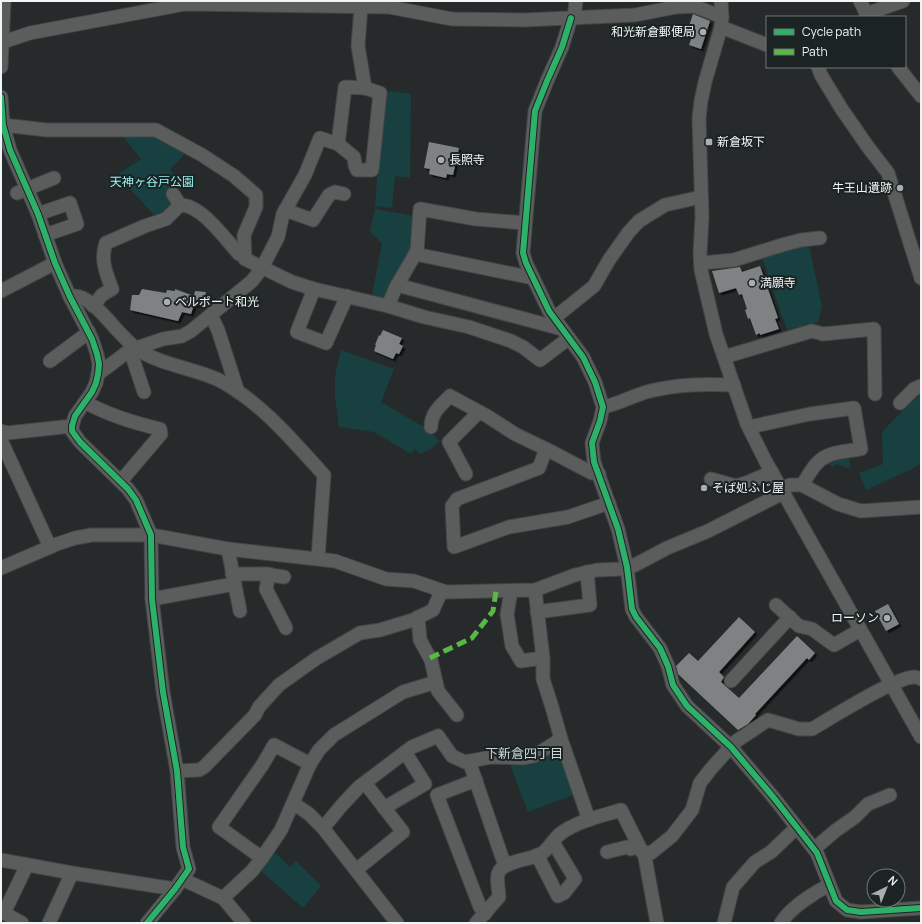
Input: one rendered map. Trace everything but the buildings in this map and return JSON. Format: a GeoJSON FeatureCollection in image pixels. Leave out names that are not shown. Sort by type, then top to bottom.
{"type":"FeatureCollection","features":[{"type":"Feature","properties":{"kind":"street"},"geometry":{"type":"LineString","coordinates":[[1,68],[4,1]]}},
{"type":"Feature","properties":{"kind":"street"},"geometry":{"type":"LineString","coordinates":[[576,1],[573,18],[535,111],[523,253],[533,278],[553,319],[583,357],[595,382],[603,407],[600,421],[592,443],[594,462],[618,529],[627,567],[632,609],[636,617],[660,648],[668,666],[673,685],[687,706],[731,747],[774,798],[817,853],[836,901],[847,910],[863,917],[921,908]]}},
{"type":"Feature","properties":{"kind":"street"},"geometry":{"type":"LineString","coordinates":[[721,1],[722,22],[701,101],[699,118],[702,216],[700,253],[716,334],[749,427],[781,491],[921,737]]}},
{"type":"Feature","properties":{"kind":"street"},"geometry":{"type":"LineString","coordinates":[[860,1],[867,15],[903,1]]}},
{"type":"Feature","properties":{"kind":"street"},"geometry":{"type":"LineString","coordinates":[[2,48],[30,34],[151,5],[185,4],[426,7],[452,19],[524,20],[634,15],[676,7],[694,6],[722,22],[766,44]]}},
{"type":"Feature","properties":{"kind":"street"},"geometry":{"type":"LineString","coordinates":[[361,6],[358,46],[365,88]]}},
{"type":"Feature","properties":{"kind":"street"},"geometry":{"type":"LineString","coordinates":[[818,68],[821,75],[842,108],[868,147],[888,173],[921,278]]}},
{"type":"Feature","properties":{"kind":"street"},"geometry":{"type":"LineString","coordinates":[[899,68],[921,96]]}},
{"type":"Feature","properties":{"kind":"street"},"geometry":{"type":"LineString","coordinates":[[98,374],[133,349],[163,339],[182,336],[191,332],[252,281],[262,268],[278,237],[283,214],[305,175],[320,138],[338,144],[354,157],[357,170],[372,170],[380,93],[365,88],[346,87],[338,144]]}},
{"type":"Feature","properties":{"kind":"street"},"geometry":{"type":"LineString","coordinates":[[1,97],[5,152],[22,191],[38,214],[55,263],[70,297],[89,332],[98,354],[98,374],[92,392],[75,416],[72,431],[75,437],[121,481],[136,500],[151,535],[152,599],[163,692],[177,771],[183,847],[189,869],[179,884],[147,923]]}},
{"type":"Feature","properties":{"kind":"street"},"geometry":{"type":"LineString","coordinates":[[3,125],[48,130],[156,130],[202,155],[234,176],[256,196],[256,207],[244,235],[245,259],[262,268],[292,282],[314,289],[470,327],[523,346],[540,360],[566,334]]}},
{"type":"Feature","properties":{"kind":"street"},"geometry":{"type":"LineString","coordinates":[[22,191],[54,178]]}},
{"type":"Feature","properties":{"kind":"street"},"geometry":{"type":"LineString","coordinates":[[285,210],[313,220],[329,195],[335,192],[344,194]]}},
{"type":"Feature","properties":{"kind":"street"},"geometry":{"type":"LineString","coordinates":[[173,194],[180,205]]}},
{"type":"Feature","properties":{"kind":"street"},"geometry":{"type":"LineString","coordinates":[[553,319],[594,286],[609,260],[628,233],[639,221],[665,205],[701,197]]}},
{"type":"Feature","properties":{"kind":"street"},"geometry":{"type":"LineString","coordinates":[[38,214],[70,203],[77,224],[45,235]]}},
{"type":"Feature","properties":{"kind":"street"},"geometry":{"type":"LineString","coordinates":[[93,306],[102,295],[112,289],[104,267],[103,252],[106,243],[145,226],[166,219],[180,205],[186,205],[206,217],[239,254],[245,256]]}},
{"type":"Feature","properties":{"kind":"street"},"geometry":{"type":"LineString","coordinates":[[388,306],[397,285],[417,251],[420,209],[476,220],[526,223]]}},
{"type":"Feature","properties":{"kind":"street"},"geometry":{"type":"LineString","coordinates":[[701,263],[734,260],[801,240],[820,238]]}},
{"type":"Feature","properties":{"kind":"street"},"geometry":{"type":"LineString","coordinates":[[416,254],[533,278]]}},
{"type":"Feature","properties":{"kind":"street"},"geometry":{"type":"LineString","coordinates":[[1,291],[55,263]]}},
{"type":"Feature","properties":{"kind":"street"},"geometry":{"type":"LineString","coordinates":[[397,285],[566,334]]}},
{"type":"Feature","properties":{"kind":"street"},"geometry":{"type":"LineString","coordinates":[[314,289],[297,332],[326,344],[347,296]]}},
{"type":"Feature","properties":{"kind":"street"},"geometry":{"type":"LineString","coordinates":[[70,297],[78,296],[87,299],[133,349],[218,380],[238,392],[260,409],[291,439],[324,475],[318,558]]}},
{"type":"Feature","properties":{"kind":"street"},"geometry":{"type":"LineString","coordinates":[[211,315],[218,330],[238,392]]}},
{"type":"Feature","properties":{"kind":"street"},"geometry":{"type":"LineString","coordinates":[[724,357],[812,331],[823,334],[874,329],[875,394]]}},
{"type":"Feature","properties":{"kind":"street"},"geometry":{"type":"LineString","coordinates":[[50,361],[89,332]]}},
{"type":"Feature","properties":{"kind":"street"},"geometry":{"type":"LineString","coordinates":[[133,349],[144,392]]}},
{"type":"Feature","properties":{"kind":"street"},"geometry":{"type":"LineString","coordinates":[[603,407],[616,404],[649,391],[685,384],[734,385]]}},
{"type":"Feature","properties":{"kind":"street"},"geometry":{"type":"LineString","coordinates":[[900,403],[914,389],[921,386]]}},
{"type":"Feature","properties":{"kind":"street"},"geometry":{"type":"LineString","coordinates":[[431,427],[431,419],[436,411],[450,396],[480,412],[515,434],[592,473],[599,474]]}},
{"type":"Feature","properties":{"kind":"street"},"geometry":{"type":"LineString","coordinates":[[85,402],[102,411],[129,421],[160,429],[161,434],[121,481]]}},
{"type":"Feature","properties":{"kind":"street"},"geometry":{"type":"LineString","coordinates":[[749,427],[810,414],[854,408],[861,449],[828,455],[813,468],[802,485]]}},
{"type":"Feature","properties":{"kind":"street"},"geometry":{"type":"LineString","coordinates":[[466,474],[449,442],[480,412]]}},
{"type":"Feature","properties":{"kind":"street"},"geometry":{"type":"LineString","coordinates":[[50,547],[2,435],[72,426]]}},
{"type":"Feature","properties":{"kind":"street"},"geometry":{"type":"LineString","coordinates":[[546,449],[539,468],[457,498],[452,506],[454,547],[508,527],[568,517],[609,503]]}},
{"type":"Feature","properties":{"kind":"street"},"geometry":{"type":"LineString","coordinates":[[711,479],[736,486],[746,484],[772,472]]}},
{"type":"Feature","properties":{"kind":"street"},"geometry":{"type":"LineString","coordinates":[[1,568],[50,547],[75,538],[92,534],[151,535],[228,549],[335,561],[386,579],[414,581],[441,592],[535,590],[575,574],[633,566],[667,548],[708,531],[790,485],[802,485],[838,504],[861,510],[921,507]]}},
{"type":"Feature","properties":{"kind":"street"},"geometry":{"type":"LineString","coordinates":[[228,549],[240,611]]}},
{"type":"Feature","properties":{"kind":"street"},"geometry":{"type":"LineString","coordinates":[[537,612],[590,605],[587,572]]}},
{"type":"Feature","properties":{"kind":"street"},"geometry":{"type":"LineString","coordinates":[[152,599],[233,579],[269,574],[284,577]]}},
{"type":"Feature","properties":{"kind":"street"},"geometry":{"type":"LineString","coordinates":[[269,574],[266,589],[286,628]]}},
{"type":"Feature","properties":{"kind":"street"},"geometry":{"type":"LineString","coordinates":[[535,590],[543,658],[543,679],[561,740],[589,820]]}},
{"type":"Feature","properties":{"kind":"street"},"geometry":{"type":"LineString","coordinates":[[511,591],[507,614],[512,646],[521,661],[543,658]]}},
{"type":"Feature","properties":{"kind":"street"},"geometry":{"type":"LineString","coordinates":[[177,771],[199,770],[204,767],[255,715],[259,707],[279,685],[317,658],[360,634],[380,630],[418,617],[433,610],[441,592]]}},
{"type":"Feature","properties":{"kind":"street"},"geometry":{"type":"LineString","coordinates":[[776,605],[798,626],[812,629],[834,646],[860,630]]}},
{"type":"Feature","properties":{"kind":"street"},"geometry":{"type":"LineString","coordinates":[[418,617],[420,640],[431,660],[438,691],[457,715]]}},
{"type":"Feature","properties":{"kind":"street"},"geometry":{"type":"LineString","coordinates":[[731,681],[790,618]]}},
{"type":"Feature","properties":{"kind":"street"},"geometry":{"type":"LineString","coordinates":[[607,852],[627,847],[631,849],[641,849],[651,853],[672,836],[692,810],[700,783],[710,770],[735,742],[768,720],[799,729],[812,729],[891,684],[916,676],[921,679]]}},
{"type":"Feature","properties":{"kind":"street"},"geometry":{"type":"LineString","coordinates":[[223,898],[252,871],[262,858],[281,830],[310,764],[320,750],[334,735],[403,692],[436,682]]}},
{"type":"Feature","properties":{"kind":"street"},"geometry":{"type":"LineString","coordinates":[[323,828],[342,805],[365,783],[412,747],[438,736],[452,756],[465,762],[491,757],[524,758],[534,756],[561,740]]}},
{"type":"Feature","properties":{"kind":"street"},"geometry":{"type":"LineString","coordinates":[[262,858],[219,827],[263,764],[274,745],[310,764]]}},
{"type":"Feature","properties":{"kind":"street"},"geometry":{"type":"LineString","coordinates":[[384,808],[425,784],[405,752]]}},
{"type":"Feature","properties":{"kind":"street"},"geometry":{"type":"LineString","coordinates":[[469,761],[505,866]]}},
{"type":"Feature","properties":{"kind":"street"},"geometry":{"type":"LineString","coordinates":[[476,780],[436,795],[480,907],[480,919]]}},
{"type":"Feature","properties":{"kind":"street"},"geometry":{"type":"LineString","coordinates":[[356,870],[403,832],[365,783]]}},
{"type":"Feature","properties":{"kind":"street"},"geometry":{"type":"LineString","coordinates":[[814,849],[835,831],[855,817],[868,804],[890,795]]}},
{"type":"Feature","properties":{"kind":"street"},"geometry":{"type":"LineString","coordinates":[[293,803],[309,814],[323,828],[397,923]]}},
{"type":"Feature","properties":{"kind":"street"},"geometry":{"type":"LineString","coordinates":[[480,919],[499,897],[497,875],[505,866],[542,854],[560,834],[589,820],[620,810],[641,849],[657,923]]}},
{"type":"Feature","properties":{"kind":"street"},"geometry":{"type":"LineString","coordinates":[[724,923],[733,887],[755,862],[770,852],[796,828]]}},
{"type":"Feature","properties":{"kind":"street"},"geometry":{"type":"LineString","coordinates":[[537,855],[558,896],[564,893],[575,879],[553,842]]}},
{"type":"Feature","properties":{"kind":"street"},"geometry":{"type":"LineString","coordinates":[[1,860],[72,874],[179,884],[223,898],[244,923]]}},
{"type":"Feature","properties":{"kind":"street"},"geometry":{"type":"LineString","coordinates":[[22,923],[4,912],[27,865]]}},
{"type":"Feature","properties":{"kind":"street"},"geometry":{"type":"LineString","coordinates":[[49,923],[72,874]]}},
{"type":"Feature","properties":{"kind":"street"},"geometry":{"type":"LineString","coordinates":[[781,923],[809,896],[829,885]]}},
{"type":"Feature","properties":{"kind":"green space"},"geometry":{"type":"Polygon","coordinates":[[[387,91],[411,94],[410,178],[395,176],[392,208],[375,206],[381,122],[387,91]]]}},
{"type":"Feature","properties":{"kind":"green space","name":"天神ヶ谷戸公園"},"geometry":{"type":"Polygon","coordinates":[[[154,133],[187,151],[170,170],[182,181],[170,196],[174,205],[157,218],[130,189],[119,173],[141,159],[121,134],[154,133]]]}},
{"type":"Feature","properties":{"kind":"green space"},"geometry":{"type":"Polygon","coordinates":[[[375,209],[414,216],[412,249],[386,298],[372,295],[382,243],[370,232],[375,209]]]}},
{"type":"Feature","properties":{"kind":"green space"},"geometry":{"type":"Polygon","coordinates":[[[809,245],[822,306],[818,322],[787,330],[762,258],[809,245]]]}},
{"type":"Feature","properties":{"kind":"green space"},"geometry":{"type":"Polygon","coordinates":[[[341,350],[394,369],[381,402],[427,429],[440,441],[431,449],[420,454],[415,449],[411,454],[374,432],[339,427],[335,398],[335,376],[341,350]]]}},
{"type":"Feature","properties":{"kind":"green space"},"geometry":{"type":"Polygon","coordinates":[[[921,392],[921,463],[912,469],[866,490],[859,473],[883,464],[882,432],[921,392]]]}},
{"type":"Feature","properties":{"kind":"green space"},"geometry":{"type":"Polygon","coordinates":[[[848,455],[851,469],[836,464],[832,467],[825,461],[848,455]]]}},
{"type":"Feature","properties":{"kind":"green space"},"geometry":{"type":"Polygon","coordinates":[[[555,748],[561,748],[576,794],[528,812],[509,762],[555,748]]]}},
{"type":"Feature","properties":{"kind":"green space"},"geometry":{"type":"Polygon","coordinates":[[[274,852],[290,867],[296,861],[321,886],[303,908],[261,871],[274,852]]]}},
{"type":"Feature","properties":{"kind":"marked path"},"geometry":{"type":"LineString","coordinates":[[430,658],[472,638],[493,611],[496,591]]}},
{"type":"Feature","properties":{"kind":"cycle path"},"geometry":{"type":"LineString","coordinates":[[571,18],[562,47],[535,111],[523,253],[526,263],[549,311],[583,357],[595,382],[603,407],[600,421],[592,443],[594,462],[618,529],[627,567],[632,609],[636,617],[660,648],[668,666],[673,685],[687,706],[731,747],[774,798],[817,853],[836,901],[847,910],[861,912],[921,908]]}},
{"type":"Feature","properties":{"kind":"cycle path"},"geometry":{"type":"LineString","coordinates":[[1,97],[3,125],[10,150],[38,214],[55,263],[70,297],[92,339],[97,354],[99,364],[96,383],[92,392],[75,416],[72,431],[80,442],[128,489],[136,500],[151,535],[152,599],[163,692],[177,771],[183,847],[189,869],[175,889],[147,923]]}},
{"type":"Feature","properties":{"kind":"place","name":"和光新倉郵便局"},"geometry":{"type":"Point","coordinates":[703,32]}},
{"type":"Feature","properties":{"kind":"place","name":"新倉坂下"},"geometry":{"type":"Point","coordinates":[709,142]}},
{"type":"Feature","properties":{"kind":"place","name":"長照寺"},"geometry":{"type":"Point","coordinates":[441,160]}},
{"type":"Feature","properties":{"kind":"place","name":"牛王山遺跡"},"geometry":{"type":"Point","coordinates":[900,188]}},
{"type":"Feature","properties":{"kind":"place","name":"満願寺"},"geometry":{"type":"Point","coordinates":[752,283]}},
{"type":"Feature","properties":{"kind":"place","name":"ベルポート和光"},"geometry":{"type":"Point","coordinates":[167,302]}},
{"type":"Feature","properties":{"kind":"place","name":"そば処ふじ屋"},"geometry":{"type":"Point","coordinates":[704,488]}},
{"type":"Feature","properties":{"kind":"place","name":"ローソン"},"geometry":{"type":"Point","coordinates":[887,618]}},
{"type":"Feature","properties":{"kind":"district","name":"下新倉四丁目"},"geometry":{"type":"Point","coordinates":[524,753]}}]}
